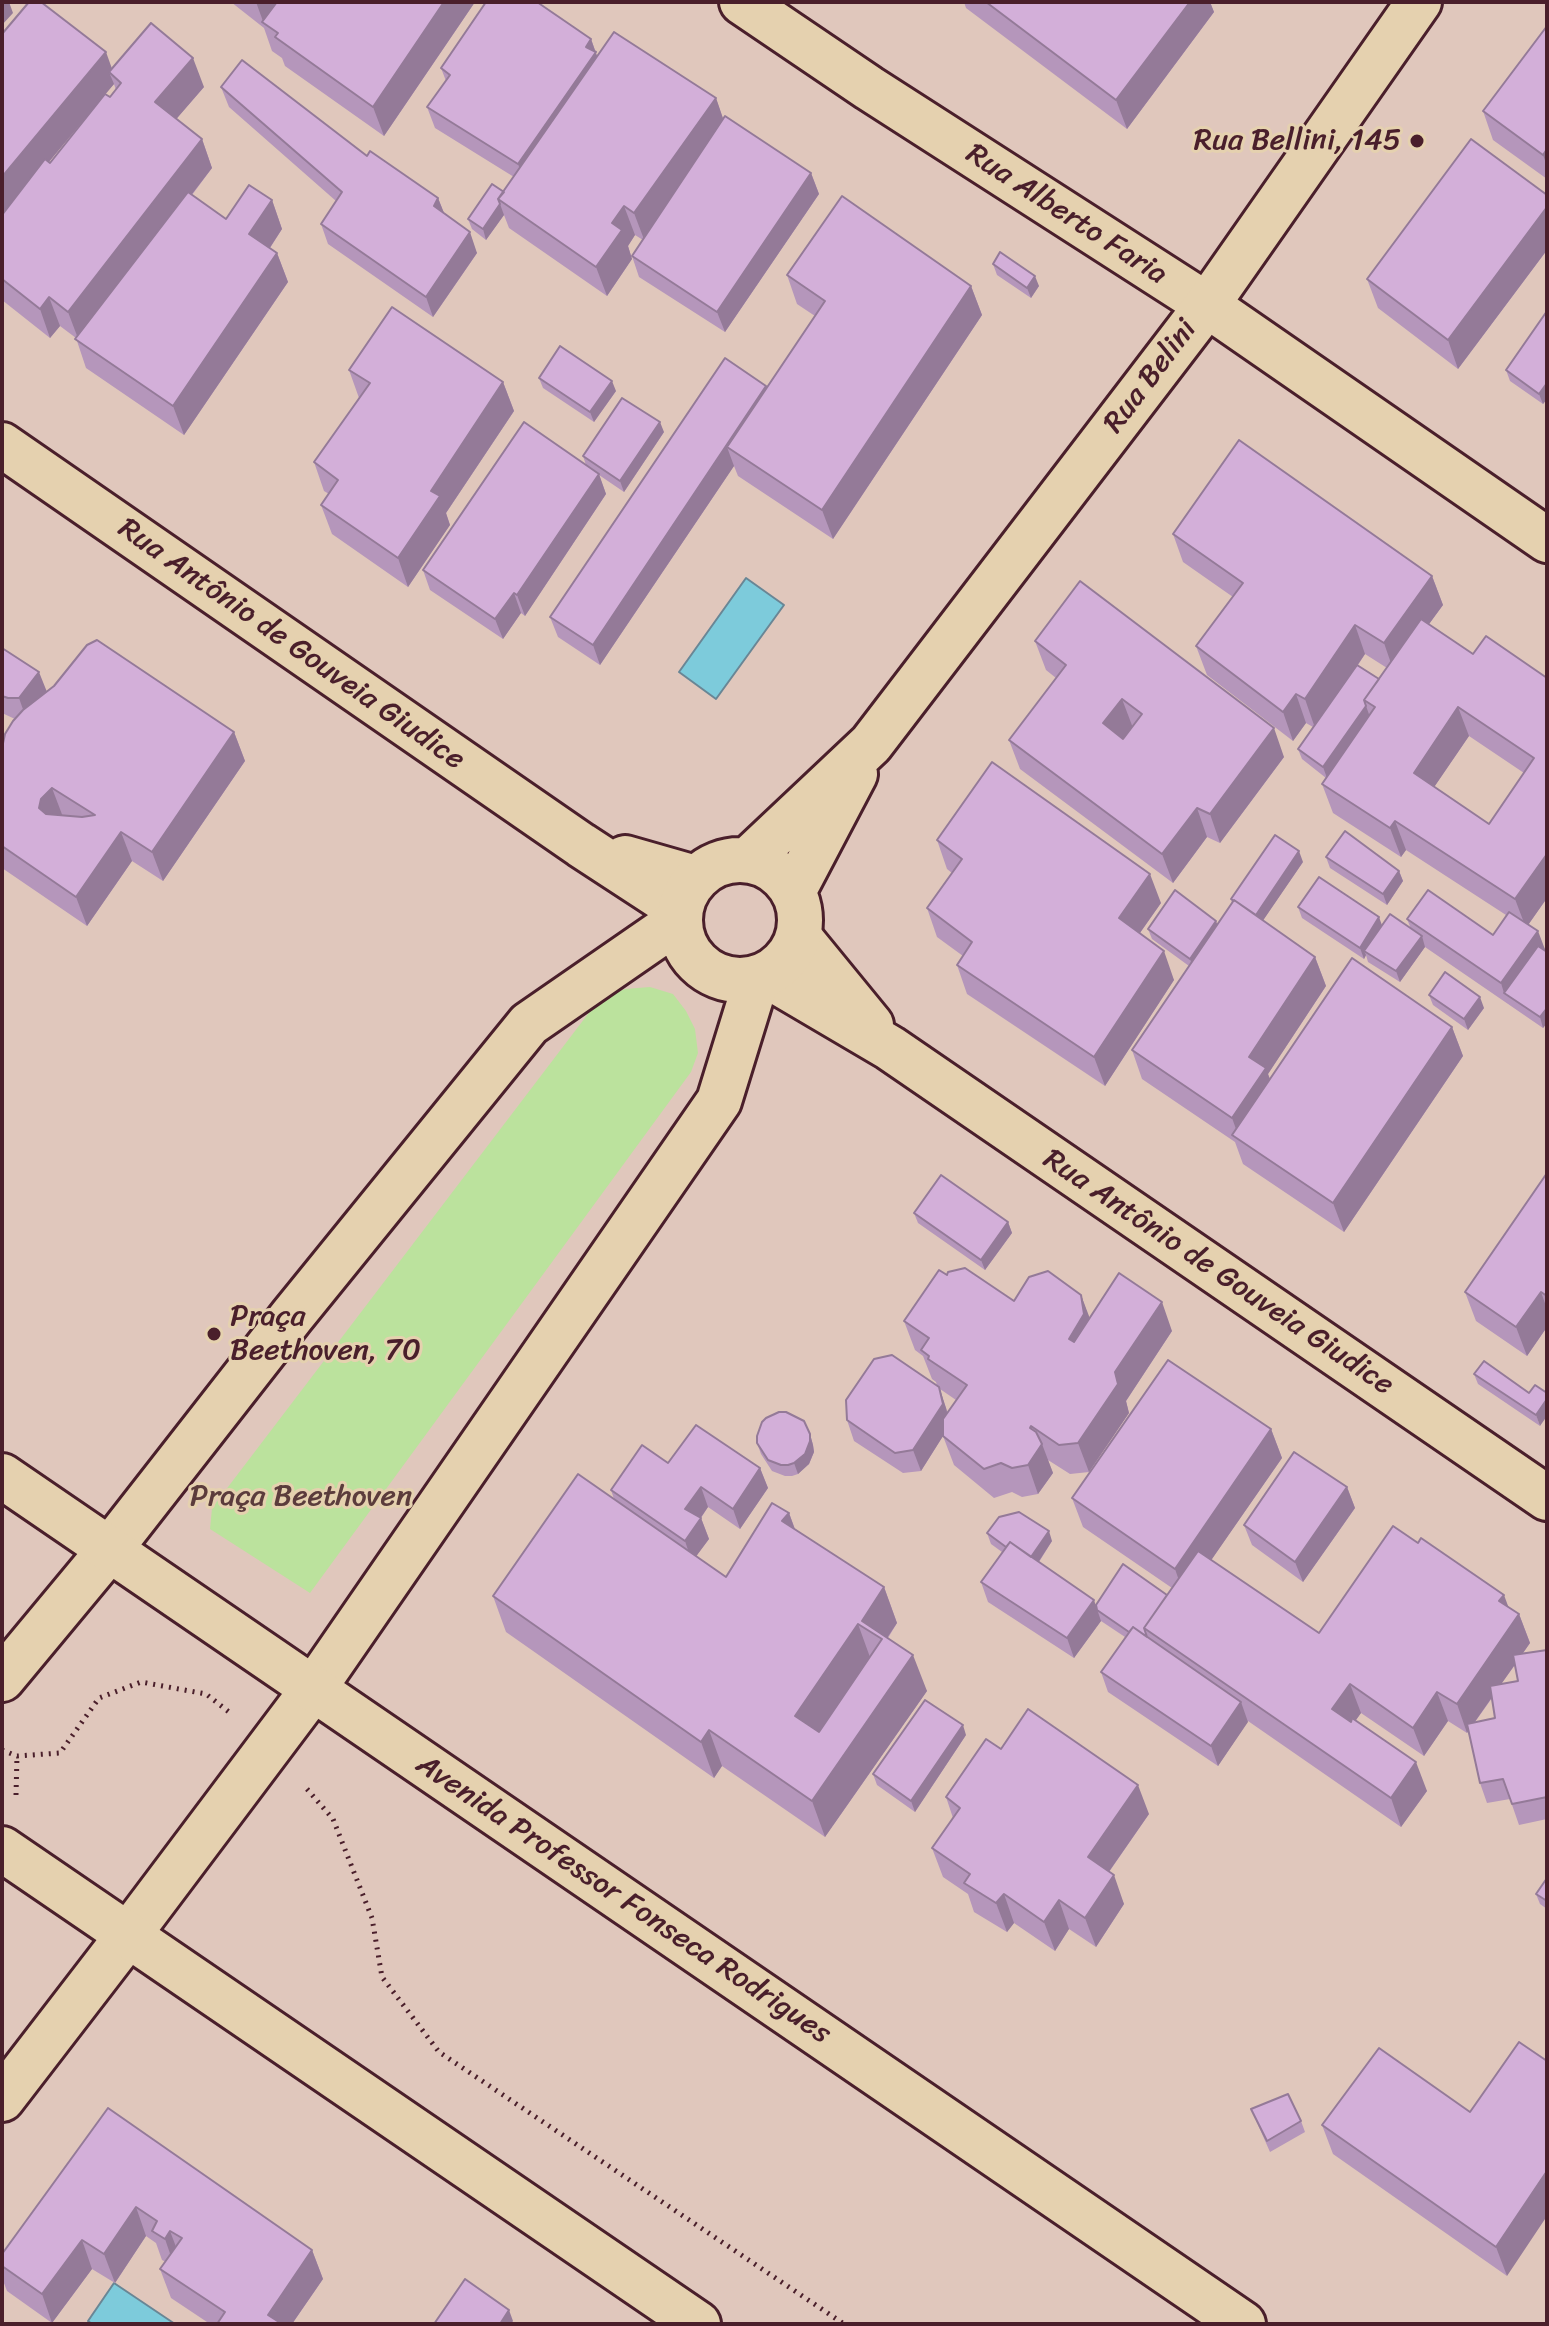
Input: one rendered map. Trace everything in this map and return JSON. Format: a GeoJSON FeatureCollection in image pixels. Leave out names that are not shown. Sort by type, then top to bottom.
{"type":"FeatureCollection","features":[{"type":"Feature","properties":{"kind":"main road","name":"Rua Alberto Faria"},"geometry":{"type":"LineString","coordinates":[[742,2],[869,88],[1207,305],[1547,540]]}},
{"type":"Feature","properties":{"kind":"main road","name":"Rua Belini"},"geometry":{"type":"LineString","coordinates":[[748,860],[871,744],[1207,305],[1419,2]]}},
{"type":"Feature","properties":{"kind":"main road","name":"Rua Antônio de Gouveia Giudice"},"geometry":{"type":"LineString","coordinates":[[2,445],[581,845],[684,902]]}},
{"type":"Feature","properties":{"kind":"main road","name":"Rua Belini"},"geometry":{"type":"LineString","coordinates":[[793,892],[871,744]]}},
{"type":"Feature","properties":{"kind":"main road"},"geometry":{"type":"LineString","coordinates":[[2,1679],[110,1549],[292,1316],[529,1024],[684,902],[720,863],[748,860],[766,865],[782,876],[793,892],[800,914],[799,937],[780,965],[762,976],[735,981],[713,974],[694,962],[683,943],[684,902]]}},
{"type":"Feature","properties":{"kind":"main road","name":"Rua Antônio de Gouveia Giudice"},"geometry":{"type":"LineString","coordinates":[[799,937],[890,1048]]}},
{"type":"Feature","properties":{"kind":"main road","name":"Rua Antônio de Gouveia Giudice"},"geometry":{"type":"LineString","coordinates":[[762,976],[890,1048],[1547,1498]]}},
{"type":"Feature","properties":{"kind":"main road"},"geometry":{"type":"LineString","coordinates":[[2,2099],[314,1688],[719,1101],[762,976]]}},
{"type":"Feature","properties":{"kind":"main road","name":"Avenida Professor Fonseca Rodrigues"},"geometry":{"type":"LineString","coordinates":[[2,1476],[1243,2324]]}},
{"type":"Feature","properties":{"kind":"main road"},"geometry":{"type":"LineString","coordinates":[[2,1849],[698,2324]]}},
{"type":"Feature","properties":{"kind":"path"},"geometry":{"type":"LineString","coordinates":[[2,1750],[17,1756],[60,1753],[99,1698],[141,1682],[206,1694],[270,1746],[333,1819],[372,1918],[382,1977],[439,2052],[844,2324]]}},
{"type":"Feature","properties":{"kind":"green space","name":"Praça Beethoven"},"geometry":{"type":"Polygon","coordinates":[[[650,987],[673,994],[695,1029],[698,1053],[691,1072],[310,1593],[210,1529],[212,1508],[594,1006],[625,989],[650,987]]]}},
{"type":"Feature","properties":{"kind":"water"},"geometry":{"type":"Polygon","coordinates":[[[746,578],[784,605],[716,699],[679,672],[746,578]]]}},
{"type":"Feature","properties":{"kind":"water"},"geometry":{"type":"Polygon","coordinates":[[[114,2283],[175,2324],[92,2324],[88,2321],[114,2283]]]}},
{"type":"Feature","properties":{"kind":"building"},"geometry":{"type":"Polygon","coordinates":[[[29,2],[41,2],[106,52],[2,177],[2,34],[29,2]]]}},
{"type":"Feature","properties":{"kind":"building"},"geometry":{"type":"Polygon","coordinates":[[[277,2],[444,2],[373,107],[275,37],[278,33],[262,22],[277,2]]]}},
{"type":"Feature","properties":{"kind":"building"},"geometry":{"type":"Polygon","coordinates":[[[486,2],[537,2],[591,39],[586,47],[596,52],[518,164],[427,107],[450,75],[441,68],[486,2]]]}},
{"type":"Feature","properties":{"kind":"building"},"geometry":{"type":"Polygon","coordinates":[[[986,2],[1190,2],[1116,100],[986,2]]]}},
{"type":"Feature","properties":{"kind":"building"},"geometry":{"type":"Polygon","coordinates":[[[151,23],[193,58],[155,102],[202,139],[68,312],[49,297],[40,309],[2,279],[2,215],[45,159],[50,163],[105,94],[110,97],[121,83],[109,72],[151,23]]]}},
{"type":"Feature","properties":{"kind":"building"},"geometry":{"type":"Polygon","coordinates":[[[1547,26],[1547,149],[1543,155],[1483,111],[1547,26]]]}},
{"type":"Feature","properties":{"kind":"building"},"geometry":{"type":"Polygon","coordinates":[[[614,32],[716,98],[634,213],[624,206],[612,223],[622,230],[596,267],[498,199],[614,32]]]}},
{"type":"Feature","properties":{"kind":"building"},"geometry":{"type":"Polygon","coordinates":[[[242,60],[367,156],[370,151],[438,198],[434,206],[470,232],[426,297],[321,224],[342,192],[221,87],[242,60]]]}},
{"type":"Feature","properties":{"kind":"building"},"geometry":{"type":"Polygon","coordinates":[[[725,116],[811,173],[717,312],[632,256],[725,116]]]}},
{"type":"Feature","properties":{"kind":"building"},"geometry":{"type":"Polygon","coordinates":[[[1471,139],[1547,195],[1547,207],[1448,340],[1367,279],[1471,139]]]}},
{"type":"Feature","properties":{"kind":"building"},"geometry":{"type":"Polygon","coordinates":[[[492,184],[504,192],[498,199],[500,204],[483,229],[468,219],[492,184]]]}},
{"type":"Feature","properties":{"kind":"building"},"geometry":{"type":"Polygon","coordinates":[[[249,185],[272,200],[249,234],[277,253],[173,406],[75,339],[188,192],[226,219],[249,185]]]}},
{"type":"Feature","properties":{"kind":"building"},"geometry":{"type":"Polygon","coordinates":[[[842,196],[971,286],[822,510],[727,447],[825,301],[787,275],[842,196]]]}},
{"type":"Feature","properties":{"kind":"building"},"geometry":{"type":"Polygon","coordinates":[[[1000,252],[1035,276],[1027,288],[993,264],[1000,252]]]}},
{"type":"Feature","properties":{"kind":"building"},"geometry":{"type":"Polygon","coordinates":[[[392,307],[503,382],[431,491],[440,496],[398,558],[321,505],[338,480],[314,462],[370,383],[349,370],[392,307]]]}},
{"type":"Feature","properties":{"kind":"building"},"geometry":{"type":"Polygon","coordinates":[[[1547,311],[1547,383],[1539,394],[1506,370],[1547,311]]]}},
{"type":"Feature","properties":{"kind":"building"},"geometry":{"type":"Polygon","coordinates":[[[560,346],[612,381],[590,412],[539,378],[560,346]]]}},
{"type":"Feature","properties":{"kind":"building"},"geometry":{"type":"Polygon","coordinates":[[[725,358],[766,386],[593,645],[550,617],[725,358]]]}},
{"type":"Feature","properties":{"kind":"building"},"geometry":{"type":"Polygon","coordinates":[[[622,398],[660,422],[620,481],[583,456],[622,398]]]}},
{"type":"Feature","properties":{"kind":"building"},"geometry":{"type":"Polygon","coordinates":[[[524,422],[599,474],[517,595],[514,593],[495,619],[423,570],[524,422]]]}},
{"type":"Feature","properties":{"kind":"building"},"geometry":{"type":"Polygon","coordinates":[[[1239,440],[1432,576],[1384,643],[1355,625],[1305,699],[1296,694],[1283,712],[1196,646],[1243,583],[1173,534],[1239,440]]]}},
{"type":"Feature","properties":{"kind":"building"},"geometry":{"type":"Polygon","coordinates":[[[1080,581],[1274,728],[1210,814],[1197,808],[1162,854],[1009,740],[1066,665],[1035,641],[1080,581]],[[1122,699],[1103,723],[1123,739],[1142,714],[1122,699]]]}},
{"type":"Feature","properties":{"kind":"building"},"geometry":{"type":"Polygon","coordinates":[[[1421,619],[1473,654],[1486,636],[1547,678],[1547,854],[1515,899],[1395,821],[1390,828],[1322,784],[1375,707],[1364,700],[1421,619]],[[1458,707],[1414,773],[1489,824],[1534,758],[1458,707]]]}},
{"type":"Feature","properties":{"kind":"building"},"geometry":{"type":"Polygon","coordinates":[[[97,640],[234,732],[152,852],[121,832],[76,897],[2,846],[2,748],[5,734],[13,721],[54,686],[87,645],[97,640]],[[52,788],[41,799],[39,808],[46,814],[95,815],[52,788]]]}},
{"type":"Feature","properties":{"kind":"building"},"geometry":{"type":"Polygon","coordinates":[[[2,648],[39,672],[19,698],[2,696],[2,648]]]}},
{"type":"Feature","properties":{"kind":"building"},"geometry":{"type":"Polygon","coordinates":[[[1357,665],[1379,679],[1364,700],[1366,706],[1323,767],[1298,749],[1357,665]]]}},
{"type":"Feature","properties":{"kind":"building"},"geometry":{"type":"Polygon","coordinates":[[[992,762],[1150,874],[1119,918],[1164,951],[1094,1057],[957,965],[972,942],[927,908],[962,859],[937,840],[992,762]]]}},
{"type":"Feature","properties":{"kind":"building"},"geometry":{"type":"Polygon","coordinates":[[[1345,831],[1399,871],[1383,894],[1326,857],[1345,831]]]}},
{"type":"Feature","properties":{"kind":"building"},"geometry":{"type":"Polygon","coordinates":[[[1275,835],[1299,851],[1256,915],[1231,899],[1275,835]]]}},
{"type":"Feature","properties":{"kind":"building"},"geometry":{"type":"Polygon","coordinates":[[[1319,877],[1379,917],[1360,948],[1298,907],[1319,877]]]}},
{"type":"Feature","properties":{"kind":"building"},"geometry":{"type":"Polygon","coordinates":[[[1175,890],[1216,921],[1190,959],[1148,929],[1175,890]]]}},
{"type":"Feature","properties":{"kind":"building"},"geometry":{"type":"Polygon","coordinates":[[[1428,890],[1493,935],[1509,912],[1538,931],[1501,983],[1407,919],[1428,890]]]}},
{"type":"Feature","properties":{"kind":"building"},"geometry":{"type":"Polygon","coordinates":[[[1234,900],[1315,957],[1249,1057],[1266,1068],[1232,1118],[1132,1050],[1234,900]]]}},
{"type":"Feature","properties":{"kind":"building"},"geometry":{"type":"Polygon","coordinates":[[[1390,914],[1422,936],[1396,971],[1364,951],[1390,914]]]}},
{"type":"Feature","properties":{"kind":"building"},"geometry":{"type":"Polygon","coordinates":[[[1538,946],[1547,952],[1547,1008],[1540,1017],[1504,993],[1538,946]]]}},
{"type":"Feature","properties":{"kind":"building"},"geometry":{"type":"Polygon","coordinates":[[[1352,958],[1452,1027],[1333,1203],[1232,1135],[1352,958]]]}},
{"type":"Feature","properties":{"kind":"building"},"geometry":{"type":"Polygon","coordinates":[[[1445,972],[1480,997],[1464,1019],[1429,995],[1445,972]]]}},
{"type":"Feature","properties":{"kind":"building"},"geometry":{"type":"Polygon","coordinates":[[[1547,1173],[1547,1296],[1541,1292],[1516,1327],[1465,1292],[1547,1173]]]}},
{"type":"Feature","properties":{"kind":"building"},"geometry":{"type":"Polygon","coordinates":[[[941,1175],[1008,1222],[981,1260],[914,1213],[941,1175]]]}},
{"type":"Feature","properties":{"kind":"building"},"geometry":{"type":"Polygon","coordinates":[[[965,1268],[1014,1301],[1029,1277],[1048,1271],[1081,1295],[1084,1314],[1069,1339],[1074,1342],[1119,1273],[1162,1302],[1115,1372],[1118,1384],[1078,1443],[1059,1445],[1031,1426],[1042,1444],[1028,1465],[1012,1468],[1001,1463],[984,1469],[943,1436],[943,1419],[967,1385],[928,1359],[929,1356],[921,1350],[929,1338],[904,1321],[939,1270],[947,1275],[948,1272],[965,1268]]]}},
{"type":"Feature","properties":{"kind":"building"},"geometry":{"type":"Polygon","coordinates":[[[892,1355],[939,1387],[943,1404],[913,1450],[895,1453],[847,1420],[846,1400],[874,1359],[892,1355]]]}},
{"type":"Feature","properties":{"kind":"building"},"geometry":{"type":"Polygon","coordinates":[[[1168,1360],[1271,1429],[1175,1569],[1072,1498],[1168,1360]]]}},
{"type":"Feature","properties":{"kind":"building"},"geometry":{"type":"Polygon","coordinates":[[[1484,1361],[1529,1393],[1535,1385],[1547,1393],[1547,1399],[1536,1415],[1474,1374],[1484,1361]]]}},
{"type":"Feature","properties":{"kind":"building"},"geometry":{"type":"Polygon","coordinates":[[[779,1412],[804,1421],[810,1434],[805,1454],[788,1465],[768,1460],[757,1443],[762,1422],[779,1412]]]}},
{"type":"Feature","properties":{"kind":"building"},"geometry":{"type":"Polygon","coordinates":[[[696,1425],[760,1468],[733,1509],[701,1487],[685,1509],[701,1518],[685,1541],[611,1490],[642,1445],[668,1463],[696,1425]]]}},
{"type":"Feature","properties":{"kind":"building"},"geometry":{"type":"Polygon","coordinates":[[[1294,1452],[1347,1487],[1295,1562],[1244,1525],[1294,1452]]]}},
{"type":"Feature","properties":{"kind":"building"},"geometry":{"type":"Polygon","coordinates":[[[578,1474],[726,1577],[772,1503],[789,1513],[782,1521],[884,1587],[862,1621],[913,1655],[812,1801],[709,1730],[701,1742],[493,1596],[578,1474]],[[858,1624],[795,1716],[819,1732],[882,1639],[858,1624]]]}},
{"type":"Feature","properties":{"kind":"building"},"geometry":{"type":"Polygon","coordinates":[[[1019,1512],[1049,1531],[1031,1557],[1010,1542],[1006,1547],[987,1533],[999,1517],[1019,1512]]]}},
{"type":"Feature","properties":{"kind":"building"},"geometry":{"type":"Polygon","coordinates":[[[1393,1526],[1418,1543],[1421,1538],[1504,1595],[1499,1601],[1519,1614],[1457,1704],[1437,1692],[1413,1728],[1350,1684],[1332,1709],[1351,1722],[1352,1718],[1416,1762],[1391,1798],[1144,1628],[1198,1551],[1319,1633],[1393,1526]]]}},
{"type":"Feature","properties":{"kind":"building"},"geometry":{"type":"Polygon","coordinates":[[[1010,1542],[1094,1600],[1067,1638],[981,1582],[1010,1542]]]}},
{"type":"Feature","properties":{"kind":"building"},"geometry":{"type":"Polygon","coordinates":[[[1123,1564],[1167,1595],[1144,1628],[1147,1637],[1133,1627],[1129,1632],[1097,1610],[1096,1605],[1123,1564]]]}},
{"type":"Feature","properties":{"kind":"building"},"geometry":{"type":"Polygon","coordinates":[[[1133,1627],[1241,1702],[1211,1746],[1101,1672],[1133,1627]]]}},
{"type":"Feature","properties":{"kind":"building"},"geometry":{"type":"Polygon","coordinates":[[[1547,1650],[1547,1797],[1512,1804],[1503,1779],[1480,1783],[1467,1724],[1495,1718],[1490,1686],[1518,1681],[1513,1655],[1547,1650]]]}},
{"type":"Feature","properties":{"kind":"building"},"geometry":{"type":"Polygon","coordinates":[[[925,1700],[963,1725],[911,1801],[873,1774],[925,1700]]]}},
{"type":"Feature","properties":{"kind":"building"},"geometry":{"type":"Polygon","coordinates":[[[1028,1709],[1138,1785],[1088,1857],[1114,1875],[1085,1918],[1059,1900],[1044,1922],[1004,1894],[996,1903],[964,1883],[970,1874],[932,1848],[960,1808],[946,1797],[986,1739],[1001,1749],[1028,1709]]]}},
{"type":"Feature","properties":{"kind":"building"},"geometry":{"type":"Polygon","coordinates":[[[1547,1878],[1547,1901],[1536,1894],[1547,1878]]]}},
{"type":"Feature","properties":{"kind":"building"},"geometry":{"type":"Polygon","coordinates":[[[1519,2042],[1547,2061],[1547,2171],[1496,2247],[1322,2125],[1379,2048],[1470,2112],[1519,2042]]]}},
{"type":"Feature","properties":{"kind":"building"},"geometry":{"type":"Polygon","coordinates":[[[1288,2094],[1301,2121],[1267,2141],[1251,2109],[1288,2094]]]}},
{"type":"Feature","properties":{"kind":"building"},"geometry":{"type":"Polygon","coordinates":[[[108,2108],[312,2250],[268,2315],[282,2324],[217,2324],[225,2312],[160,2269],[182,2238],[170,2231],[165,2239],[152,2231],[157,2221],[136,2207],[104,2254],[82,2240],[42,2294],[2,2266],[2,2254],[108,2108]]]}},
{"type":"Feature","properties":{"kind":"building"},"geometry":{"type":"Polygon","coordinates":[[[465,2279],[509,2310],[500,2324],[434,2324],[465,2279]]]}},
{"type":"Feature","properties":{"kind":"place","name":"Rua Bellini, 145"},"geometry":{"type":"Point","coordinates":[1417,141]}},
{"type":"Feature","properties":{"kind":"place","name":"Praça Beethoven, 70"},"geometry":{"type":"Point","coordinates":[214,1334]}}]}
